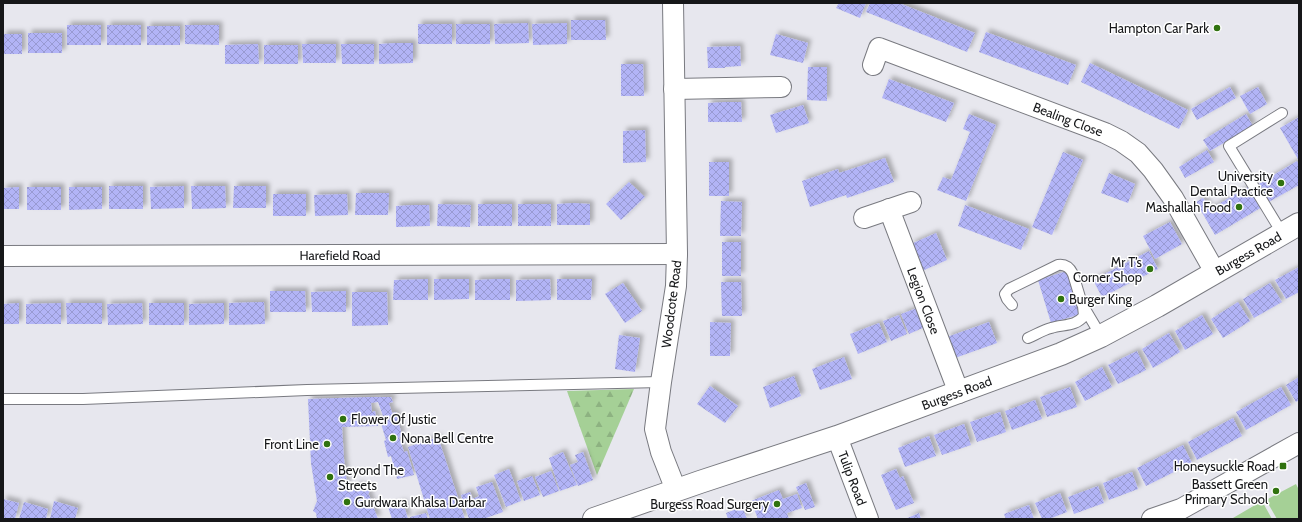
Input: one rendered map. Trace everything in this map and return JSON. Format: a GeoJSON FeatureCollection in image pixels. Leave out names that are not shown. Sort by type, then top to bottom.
{"type":"FeatureCollection","features":[{"type":"Feature","properties":{"kind":"main road","name":"Burgess Road"},"geometry":{"type":"LineString","coordinates":[[594,519],[676,490],[837,437],[1056,356],[1101,336],[1157,306],[1290,229]]}},
{"type":"Feature","properties":{"kind":"street","name":"Woodcote Road"},"geometry":{"type":"LineString","coordinates":[[673,3],[677,254],[676,286],[655,429],[661,452],[676,490]]}},
{"type":"Feature","properties":{"kind":"street","name":"Bealing Close"},"geometry":{"type":"LineString","coordinates":[[873,65],[879,48],[1105,133],[1121,141],[1138,153],[1173,198],[1215,272]]}},
{"type":"Feature","properties":{"kind":"street"},"geometry":{"type":"LineString","coordinates":[[674,89],[782,87]]}},
{"type":"Feature","properties":{"kind":"street"},"geometry":{"type":"LineString","coordinates":[[864,218],[911,202]]}},
{"type":"Feature","properties":{"kind":"street","name":"Legion Close"},"geometry":{"type":"LineString","coordinates":[[889,209],[959,393]]}},
{"type":"Feature","properties":{"kind":"street","name":"Harefield Road"},"geometry":{"type":"LineString","coordinates":[[3,256],[677,254]]}},
{"type":"Feature","properties":{"kind":"street","name":"Tulip Road"},"geometry":{"type":"LineString","coordinates":[[837,437],[868,519]]}},
{"type":"Feature","properties":{"kind":"street"},"geometry":{"type":"LineString","coordinates":[[1152,519],[1183,514],[1299,443]]}},
{"type":"Feature","properties":{"kind":"lane"},"geometry":{"type":"LineString","coordinates":[[1282,113],[1229,146],[1290,229]]}},
{"type":"Feature","properties":{"kind":"lane"},"geometry":{"type":"LineString","coordinates":[[1012,305],[1006,297],[1006,291],[1056,266],[1061,265],[1068,267],[1073,274],[1084,316],[1073,324],[1050,328],[1028,338]]}},
{"type":"Feature","properties":{"kind":"lane"},"geometry":{"type":"LineString","coordinates":[[1082,304],[1101,336]]}},
{"type":"Feature","properties":{"kind":"lane"},"geometry":{"type":"LineString","coordinates":[[3,399],[83,399],[307,390],[661,382]]}},
{"type":"Feature","properties":{"kind":"green space"},"geometry":{"type":"Polygon","coordinates":[[[634,389],[597,475],[567,391],[634,389]]]}},
{"type":"Feature","properties":{"kind":"green space"},"geometry":{"type":"Polygon","coordinates":[[[1296,484],[1299,490],[1299,519],[1277,519],[1266,500],[1296,484]]]}},
{"type":"Feature","properties":{"kind":"green space"},"geometry":{"type":"Polygon","coordinates":[[[1262,501],[1272,519],[1233,519],[1233,518],[1262,501]]]}},
{"type":"Feature","properties":{"kind":"building"},"geometry":{"type":"Polygon","coordinates":[[[839,3],[866,3],[860,18],[836,8],[839,3]]]}},
{"type":"Feature","properties":{"kind":"building"},"geometry":{"type":"Polygon","coordinates":[[[870,3],[899,3],[975,33],[967,52],[866,12],[870,3]]]}},
{"type":"Feature","properties":{"kind":"building"},"geometry":{"type":"Polygon","coordinates":[[[571,20],[605,20],[606,40],[571,40],[571,20]]]}},
{"type":"Feature","properties":{"kind":"building"},"geometry":{"type":"Polygon","coordinates":[[[528,23],[529,43],[495,44],[494,24],[528,23]]]}},
{"type":"Feature","properties":{"kind":"building"},"geometry":{"type":"Polygon","coordinates":[[[567,23],[567,44],[533,45],[532,24],[567,23]]]}},
{"type":"Feature","properties":{"kind":"building"},"geometry":{"type":"Polygon","coordinates":[[[418,24],[452,24],[452,44],[418,44],[418,24]]]}},
{"type":"Feature","properties":{"kind":"building"},"geometry":{"type":"Polygon","coordinates":[[[456,24],[490,24],[490,44],[456,44],[456,24]]]}},
{"type":"Feature","properties":{"kind":"building"},"geometry":{"type":"Polygon","coordinates":[[[67,25],[101,25],[101,45],[67,45],[67,25]]]}},
{"type":"Feature","properties":{"kind":"building"},"geometry":{"type":"Polygon","coordinates":[[[107,25],[141,25],[141,45],[107,45],[107,25]]]}},
{"type":"Feature","properties":{"kind":"building"},"geometry":{"type":"Polygon","coordinates":[[[185,25],[219,25],[219,45],[185,44],[185,25]]]}},
{"type":"Feature","properties":{"kind":"building"},"geometry":{"type":"Polygon","coordinates":[[[147,26],[180,26],[180,45],[147,45],[147,26]]]}},
{"type":"Feature","properties":{"kind":"building"},"geometry":{"type":"Polygon","coordinates":[[[986,32],[1076,65],[1068,85],[979,52],[986,32]]]}},
{"type":"Feature","properties":{"kind":"building"},"geometry":{"type":"Polygon","coordinates":[[[28,33],[62,33],[62,53],[28,53],[28,33]]]}},
{"type":"Feature","properties":{"kind":"building"},"geometry":{"type":"Polygon","coordinates":[[[3,34],[22,34],[22,54],[3,54],[3,34]]]}},
{"type":"Feature","properties":{"kind":"building"},"geometry":{"type":"Polygon","coordinates":[[[776,34],[808,43],[803,63],[770,55],[776,34]]]}},
{"type":"Feature","properties":{"kind":"building"},"geometry":{"type":"Polygon","coordinates":[[[413,43],[413,63],[379,64],[379,44],[413,43]]]}},
{"type":"Feature","properties":{"kind":"building"},"geometry":{"type":"Polygon","coordinates":[[[258,44],[259,64],[225,64],[225,45],[258,44]]]}},
{"type":"Feature","properties":{"kind":"building"},"geometry":{"type":"Polygon","coordinates":[[[302,44],[336,44],[336,63],[303,63],[302,44]]]}},
{"type":"Feature","properties":{"kind":"building"},"geometry":{"type":"Polygon","coordinates":[[[341,44],[374,44],[374,64],[342,64],[341,44]]]}},
{"type":"Feature","properties":{"kind":"building"},"geometry":{"type":"Polygon","coordinates":[[[264,45],[298,45],[298,64],[264,64],[264,45]]]}},
{"type":"Feature","properties":{"kind":"building"},"geometry":{"type":"Polygon","coordinates":[[[740,46],[741,66],[725,67],[724,57],[725,68],[708,68],[707,47],[740,46]]]}},
{"type":"Feature","properties":{"kind":"building"},"geometry":{"type":"Polygon","coordinates":[[[1090,63],[1188,110],[1179,129],[1081,82],[1090,63]]]}},
{"type":"Feature","properties":{"kind":"building"},"geometry":{"type":"Polygon","coordinates":[[[621,64],[643,64],[644,96],[621,96],[621,64]]]}},
{"type":"Feature","properties":{"kind":"building"},"geometry":{"type":"Polygon","coordinates":[[[808,67],[827,67],[827,101],[807,100],[808,67]]]}},
{"type":"Feature","properties":{"kind":"building"},"geometry":{"type":"Polygon","coordinates":[[[889,79],[954,103],[946,122],[882,98],[889,79]]]}},
{"type":"Feature","properties":{"kind":"building"},"geometry":{"type":"Polygon","coordinates":[[[1230,87],[1236,98],[1197,120],[1191,109],[1230,87]]]}},
{"type":"Feature","properties":{"kind":"building"},"geometry":{"type":"Polygon","coordinates":[[[1258,87],[1267,104],[1250,114],[1240,96],[1258,87]]]}},
{"type":"Feature","properties":{"kind":"building"},"geometry":{"type":"Polygon","coordinates":[[[741,102],[742,122],[708,122],[708,103],[741,102]]]}},
{"type":"Feature","properties":{"kind":"building"},"geometry":{"type":"Polygon","coordinates":[[[803,105],[809,123],[776,133],[770,115],[803,105]]]}},
{"type":"Feature","properties":{"kind":"building"},"geometry":{"type":"Polygon","coordinates":[[[969,114],[996,125],[966,201],[937,190],[943,177],[951,180],[970,132],[963,129],[969,114]]]}},
{"type":"Feature","properties":{"kind":"building"},"geometry":{"type":"Polygon","coordinates":[[[1246,114],[1253,126],[1210,151],[1203,140],[1246,114]]]}},
{"type":"Feature","properties":{"kind":"building"},"geometry":{"type":"Polygon","coordinates":[[[1299,117],[1299,161],[1280,128],[1299,117]]]}},
{"type":"Feature","properties":{"kind":"building"},"geometry":{"type":"Polygon","coordinates":[[[645,130],[646,162],[623,163],[623,131],[645,130]]]}},
{"type":"Feature","properties":{"kind":"building"},"geometry":{"type":"Polygon","coordinates":[[[1207,150],[1214,162],[1185,178],[1179,167],[1207,150]]]}},
{"type":"Feature","properties":{"kind":"building"},"geometry":{"type":"Polygon","coordinates":[[[1063,152],[1083,160],[1052,235],[1032,227],[1063,152]]]}},
{"type":"Feature","properties":{"kind":"building"},"geometry":{"type":"Polygon","coordinates":[[[885,158],[894,182],[847,198],[846,195],[810,207],[802,181],[838,169],[839,173],[885,158]]]}},
{"type":"Feature","properties":{"kind":"building"},"geometry":{"type":"Polygon","coordinates":[[[1297,161],[1299,165],[1299,185],[1267,203],[1257,185],[1297,161]]]}},
{"type":"Feature","properties":{"kind":"building"},"geometry":{"type":"Polygon","coordinates":[[[709,162],[729,162],[729,196],[709,196],[709,162]]]}},
{"type":"Feature","properties":{"kind":"building"},"geometry":{"type":"Polygon","coordinates":[[[1109,173],[1135,184],[1128,203],[1101,193],[1109,173]]]}},
{"type":"Feature","properties":{"kind":"building"},"geometry":{"type":"Polygon","coordinates":[[[629,182],[645,197],[621,220],[606,204],[629,182]]]}},
{"type":"Feature","properties":{"kind":"building"},"geometry":{"type":"Polygon","coordinates":[[[109,186],[143,186],[143,209],[109,209],[109,186]]]}},
{"type":"Feature","properties":{"kind":"building"},"geometry":{"type":"Polygon","coordinates":[[[184,186],[184,208],[151,209],[150,187],[184,186]]]}},
{"type":"Feature","properties":{"kind":"building"},"geometry":{"type":"Polygon","coordinates":[[[191,186],[225,186],[226,208],[192,209],[191,186]]]}},
{"type":"Feature","properties":{"kind":"building"},"geometry":{"type":"Polygon","coordinates":[[[234,186],[266,186],[266,208],[233,208],[234,186]]]}},
{"type":"Feature","properties":{"kind":"building","name":"Mashallah Food"},"geometry":{"type":"Polygon","coordinates":[[[1250,186],[1262,207],[1215,235],[1196,202],[1203,198],[1210,209],[1250,186]]]}},
{"type":"Feature","properties":{"kind":"building"},"geometry":{"type":"Polygon","coordinates":[[[19,187],[19,209],[3,209],[3,188],[19,187]]]}},
{"type":"Feature","properties":{"kind":"building"},"geometry":{"type":"Polygon","coordinates":[[[27,187],[61,187],[61,210],[27,210],[27,187]]]}},
{"type":"Feature","properties":{"kind":"building"},"geometry":{"type":"Polygon","coordinates":[[[69,187],[102,187],[102,209],[69,210],[69,187]]]}},
{"type":"Feature","properties":{"kind":"building"},"geometry":{"type":"Polygon","coordinates":[[[356,193],[389,193],[388,215],[355,215],[356,193]]]}},
{"type":"Feature","properties":{"kind":"building"},"geometry":{"type":"Polygon","coordinates":[[[273,194],[306,194],[306,216],[273,216],[273,194]]]}},
{"type":"Feature","properties":{"kind":"building"},"geometry":{"type":"Polygon","coordinates":[[[347,194],[348,215],[315,216],[314,195],[347,194]]]}},
{"type":"Feature","properties":{"kind":"building"},"geometry":{"type":"Polygon","coordinates":[[[721,201],[742,202],[741,236],[720,236],[721,201]]]}},
{"type":"Feature","properties":{"kind":"building"},"geometry":{"type":"Polygon","coordinates":[[[438,204],[471,205],[470,227],[437,226],[438,204]]]}},
{"type":"Feature","properties":{"kind":"building"},"geometry":{"type":"Polygon","coordinates":[[[478,204],[512,204],[512,226],[478,226],[478,204]]]}},
{"type":"Feature","properties":{"kind":"building"},"geometry":{"type":"Polygon","coordinates":[[[518,204],[551,204],[551,226],[518,226],[518,204]]]}},
{"type":"Feature","properties":{"kind":"building"},"geometry":{"type":"Polygon","coordinates":[[[557,204],[590,204],[590,225],[557,225],[557,204]]]}},
{"type":"Feature","properties":{"kind":"building"},"geometry":{"type":"Polygon","coordinates":[[[429,205],[430,226],[396,227],[396,206],[429,205]]]}},
{"type":"Feature","properties":{"kind":"building"},"geometry":{"type":"Polygon","coordinates":[[[965,205],[1029,229],[1021,250],[958,226],[965,205]]]}},
{"type":"Feature","properties":{"kind":"building"},"geometry":{"type":"Polygon","coordinates":[[[1170,222],[1182,244],[1155,259],[1143,236],[1170,222]]]}},
{"type":"Feature","properties":{"kind":"building"},"geometry":{"type":"Polygon","coordinates":[[[936,233],[947,260],[922,271],[911,244],[936,233]]]}},
{"type":"Feature","properties":{"kind":"building"},"geometry":{"type":"Polygon","coordinates":[[[722,242],[741,242],[741,276],[722,276],[722,242]]]}},
{"type":"Feature","properties":{"kind":"building"},"geometry":{"type":"Polygon","coordinates":[[[1149,251],[1158,269],[1102,297],[1093,280],[1149,251]]]}},
{"type":"Feature","properties":{"kind":"building"},"geometry":{"type":"Polygon","coordinates":[[[1299,267],[1299,292],[1286,299],[1275,280],[1299,267]]]}},
{"type":"Feature","properties":{"kind":"building","name":"Burger King"},"geometry":{"type":"Polygon","coordinates":[[[1067,271],[1081,314],[1051,323],[1038,280],[1067,271]]]}},
{"type":"Feature","properties":{"kind":"building"},"geometry":{"type":"Polygon","coordinates":[[[428,279],[428,300],[393,300],[394,280],[428,279]]]}},
{"type":"Feature","properties":{"kind":"building"},"geometry":{"type":"Polygon","coordinates":[[[434,279],[469,279],[469,299],[434,300],[434,279]]]}},
{"type":"Feature","properties":{"kind":"building"},"geometry":{"type":"Polygon","coordinates":[[[510,279],[510,300],[475,300],[475,280],[510,279]]]}},
{"type":"Feature","properties":{"kind":"building"},"geometry":{"type":"Polygon","coordinates":[[[550,279],[551,300],[516,301],[516,280],[550,279]]]}},
{"type":"Feature","properties":{"kind":"building"},"geometry":{"type":"Polygon","coordinates":[[[557,279],[592,279],[591,300],[557,300],[557,279]]]}},
{"type":"Feature","properties":{"kind":"building"},"geometry":{"type":"Polygon","coordinates":[[[721,282],[741,282],[742,316],[722,316],[721,282]]]}},
{"type":"Feature","properties":{"kind":"building"},"geometry":{"type":"Polygon","coordinates":[[[623,283],[642,311],[625,323],[605,294],[623,283]]]}},
{"type":"Feature","properties":{"kind":"building"},"geometry":{"type":"Polygon","coordinates":[[[1270,283],[1282,302],[1254,318],[1243,299],[1270,283]]]}},
{"type":"Feature","properties":{"kind":"building"},"geometry":{"type":"Polygon","coordinates":[[[270,291],[305,291],[306,312],[270,312],[270,291]]]}},
{"type":"Feature","properties":{"kind":"building"},"geometry":{"type":"Polygon","coordinates":[[[346,291],[346,312],[312,312],[311,292],[346,291]]]}},
{"type":"Feature","properties":{"kind":"building"},"geometry":{"type":"Polygon","coordinates":[[[352,292],[387,292],[388,325],[352,326],[352,292]]]}},
{"type":"Feature","properties":{"kind":"building"},"geometry":{"type":"Polygon","coordinates":[[[264,302],[265,324],[229,325],[229,303],[264,302]]]}},
{"type":"Feature","properties":{"kind":"building"},"geometry":{"type":"Polygon","coordinates":[[[1238,302],[1250,321],[1223,338],[1211,319],[1238,302]]]}},
{"type":"Feature","properties":{"kind":"building"},"geometry":{"type":"Polygon","coordinates":[[[19,303],[19,324],[3,324],[3,304],[19,303]]]}},
{"type":"Feature","properties":{"kind":"building"},"geometry":{"type":"Polygon","coordinates":[[[61,303],[61,324],[26,324],[26,304],[61,303]]]}},
{"type":"Feature","properties":{"kind":"building"},"geometry":{"type":"Polygon","coordinates":[[[66,303],[102,303],[102,324],[67,324],[66,303]]]}},
{"type":"Feature","properties":{"kind":"building"},"geometry":{"type":"Polygon","coordinates":[[[142,303],[143,324],[108,325],[107,304],[142,303]]]}},
{"type":"Feature","properties":{"kind":"building"},"geometry":{"type":"Polygon","coordinates":[[[149,303],[184,303],[184,325],[149,325],[149,303]]]}},
{"type":"Feature","properties":{"kind":"building"},"geometry":{"type":"Polygon","coordinates":[[[224,303],[224,324],[189,325],[189,304],[224,303]]]}},
{"type":"Feature","properties":{"kind":"building"},"geometry":{"type":"Polygon","coordinates":[[[917,308],[925,327],[909,334],[901,314],[917,308]]]}},
{"type":"Feature","properties":{"kind":"building"},"geometry":{"type":"Polygon","coordinates":[[[899,315],[907,334],[891,341],[883,321],[899,315]]]}},
{"type":"Feature","properties":{"kind":"building"},"geometry":{"type":"Polygon","coordinates":[[[1202,315],[1213,334],[1185,350],[1175,331],[1202,315]]]}},
{"type":"Feature","properties":{"kind":"building"},"geometry":{"type":"Polygon","coordinates":[[[710,322],[731,323],[730,356],[710,356],[710,322]]]}},
{"type":"Feature","properties":{"kind":"building"},"geometry":{"type":"Polygon","coordinates":[[[989,322],[997,343],[955,358],[947,337],[989,322]]]}},
{"type":"Feature","properties":{"kind":"building"},"geometry":{"type":"Polygon","coordinates":[[[879,323],[887,342],[858,354],[850,334],[879,323]]]}},
{"type":"Feature","properties":{"kind":"building"},"geometry":{"type":"Polygon","coordinates":[[[1169,333],[1180,352],[1153,368],[1142,349],[1169,333]]]}},
{"type":"Feature","properties":{"kind":"building"},"geometry":{"type":"Polygon","coordinates":[[[619,335],[640,338],[635,372],[615,369],[619,335]]]}},
{"type":"Feature","properties":{"kind":"building"},"geometry":{"type":"Polygon","coordinates":[[[1137,351],[1146,370],[1118,384],[1108,365],[1137,351]]]}},
{"type":"Feature","properties":{"kind":"building"},"geometry":{"type":"Polygon","coordinates":[[[844,357],[852,379],[820,390],[812,369],[844,357]]]}},
{"type":"Feature","properties":{"kind":"building"},"geometry":{"type":"Polygon","coordinates":[[[1102,367],[1112,387],[1085,401],[1075,382],[1102,367]]]}},
{"type":"Feature","properties":{"kind":"building"},"geometry":{"type":"Polygon","coordinates":[[[794,376],[801,396],[770,408],[763,387],[794,376]]]}},
{"type":"Feature","properties":{"kind":"building"},"geometry":{"type":"Polygon","coordinates":[[[1299,377],[1299,400],[1296,402],[1286,385],[1299,377]]]}},
{"type":"Feature","properties":{"kind":"building"},"geometry":{"type":"Polygon","coordinates":[[[710,386],[738,406],[725,423],[697,404],[710,386]]]}},
{"type":"Feature","properties":{"kind":"building"},"geometry":{"type":"Polygon","coordinates":[[[1070,387],[1077,407],[1047,417],[1040,397],[1070,387]]]}},
{"type":"Feature","properties":{"kind":"building"},"geometry":{"type":"Polygon","coordinates":[[[1281,387],[1291,405],[1246,430],[1236,412],[1281,387]]]}},
{"type":"Feature","properties":{"kind":"building"},"geometry":{"type":"Polygon","coordinates":[[[391,397],[393,402],[389,403],[392,413],[396,412],[402,436],[399,437],[404,452],[407,451],[414,475],[397,479],[391,456],[388,457],[384,441],[386,440],[379,417],[383,416],[378,402],[371,403],[372,412],[375,411],[378,426],[342,427],[348,492],[355,489],[358,484],[370,490],[368,495],[378,519],[317,519],[316,513],[313,511],[317,501],[311,463],[308,399],[391,397]]]}},
{"type":"Feature","properties":{"kind":"building"},"geometry":{"type":"Polygon","coordinates":[[[1035,400],[1042,419],[1012,430],[1005,411],[1035,400]]]}},
{"type":"Feature","properties":{"kind":"building"},"geometry":{"type":"Polygon","coordinates":[[[1000,412],[1006,432],[977,442],[970,422],[1000,412]]]}},
{"type":"Feature","properties":{"kind":"building"},"geometry":{"type":"Polygon","coordinates":[[[1233,418],[1242,436],[1197,460],[1188,442],[1233,418]]]}},
{"type":"Feature","properties":{"kind":"building"},"geometry":{"type":"Polygon","coordinates":[[[964,424],[971,445],[942,455],[934,435],[964,424]]]}},
{"type":"Feature","properties":{"kind":"building"},"geometry":{"type":"Polygon","coordinates":[[[929,436],[936,456],[905,467],[898,448],[929,436]]]}},
{"type":"Feature","properties":{"kind":"building"},"geometry":{"type":"Polygon","coordinates":[[[438,437],[465,519],[430,519],[408,447],[438,437]]]}},
{"type":"Feature","properties":{"kind":"building"},"geometry":{"type":"Polygon","coordinates":[[[1183,445],[1192,463],[1146,486],[1137,468],[1183,445]]]}},
{"type":"Feature","properties":{"kind":"building"},"geometry":{"type":"Polygon","coordinates":[[[563,452],[577,485],[560,491],[549,458],[563,452]]]}},
{"type":"Feature","properties":{"kind":"building"},"geometry":{"type":"Polygon","coordinates":[[[583,452],[593,480],[578,486],[570,465],[578,462],[575,455],[583,452]]]}},
{"type":"Feature","properties":{"kind":"building"},"geometry":{"type":"Polygon","coordinates":[[[509,469],[521,501],[506,507],[494,475],[509,469]]]}},
{"type":"Feature","properties":{"kind":"building"},"geometry":{"type":"Polygon","coordinates":[[[896,469],[900,478],[903,476],[914,503],[896,510],[881,475],[896,469]]]}},
{"type":"Feature","properties":{"kind":"building"},"geometry":{"type":"Polygon","coordinates":[[[551,471],[559,491],[543,497],[535,477],[551,471]]]}},
{"type":"Feature","properties":{"kind":"building"},"geometry":{"type":"Polygon","coordinates":[[[1132,472],[1138,489],[1109,500],[1103,483],[1132,472]]]}},
{"type":"Feature","properties":{"kind":"building"},"geometry":{"type":"Polygon","coordinates":[[[532,476],[540,495],[524,501],[517,481],[532,476]]]}},
{"type":"Feature","properties":{"kind":"building"},"geometry":{"type":"Polygon","coordinates":[[[492,482],[503,512],[483,519],[469,519],[461,495],[470,492],[473,499],[479,496],[476,487],[492,482]]]}},
{"type":"Feature","properties":{"kind":"building"},"geometry":{"type":"Polygon","coordinates":[[[806,483],[815,507],[805,510],[796,487],[806,483]]]}},
{"type":"Feature","properties":{"kind":"building"},"geometry":{"type":"Polygon","coordinates":[[[1098,486],[1104,503],[1074,514],[1068,497],[1098,486]]]}},
{"type":"Feature","properties":{"kind":"building","name":"Burgess Road Surgery"},"geometry":{"type":"Polygon","coordinates":[[[779,490],[783,499],[797,494],[802,508],[787,513],[789,519],[758,519],[751,501],[779,490]]]}},
{"type":"Feature","properties":{"kind":"building"},"geometry":{"type":"Polygon","coordinates":[[[1060,493],[1067,512],[1049,519],[1042,519],[1035,503],[1060,493]]]}},
{"type":"Feature","properties":{"kind":"building"},"geometry":{"type":"Polygon","coordinates":[[[3,499],[19,503],[15,519],[3,519],[3,499]]]}},
{"type":"Feature","properties":{"kind":"building"},"geometry":{"type":"Polygon","coordinates":[[[54,501],[78,508],[75,519],[50,519],[54,501]]]}},
{"type":"Feature","properties":{"kind":"building"},"geometry":{"type":"Polygon","coordinates":[[[24,502],[48,509],[46,519],[19,519],[24,502]]]}},
{"type":"Feature","properties":{"kind":"building"},"geometry":{"type":"Polygon","coordinates":[[[403,502],[408,519],[392,519],[388,507],[403,502]]]}},
{"type":"Feature","properties":{"kind":"building"},"geometry":{"type":"Polygon","coordinates":[[[1029,505],[1034,519],[1006,519],[1004,514],[1029,505]]]}},
{"type":"Feature","properties":{"kind":"building","name":"Burgess Road Surgery"},"geometry":{"type":"Polygon","coordinates":[[[742,507],[747,519],[728,519],[726,513],[742,507]]]}},
{"type":"Feature","properties":{"kind":"building"},"geometry":{"type":"Polygon","coordinates":[[[426,513],[428,519],[411,519],[410,517],[426,513]]]}},
{"type":"Feature","properties":{"kind":"building"},"geometry":{"type":"Polygon","coordinates":[[[919,513],[921,519],[905,519],[919,513]]]}},
{"type":"Feature","properties":{"kind":"place","name":"Hampton Car Park"},"geometry":{"type":"Point","coordinates":[1217,28]}},
{"type":"Feature","properties":{"kind":"place","name":"University Dental Practice"},"geometry":{"type":"Point","coordinates":[1281,183]}},
{"type":"Feature","properties":{"kind":"place","name":"Mashallah Food"},"geometry":{"type":"Point","coordinates":[1239,207]}},
{"type":"Feature","properties":{"kind":"place","name":"Mr T’s Corner Shop"},"geometry":{"type":"Point","coordinates":[1150,269]}},
{"type":"Feature","properties":{"kind":"place","name":"Burger King"},"geometry":{"type":"Point","coordinates":[1061,299]}},
{"type":"Feature","properties":{"kind":"place","name":"Flower Of Justic"},"geometry":{"type":"Point","coordinates":[343,419]}},
{"type":"Feature","properties":{"kind":"place","name":"Nona Bell Centre"},"geometry":{"type":"Point","coordinates":[393,438]}},
{"type":"Feature","properties":{"kind":"place","name":"Front Line"},"geometry":{"type":"Point","coordinates":[327,444]}},
{"type":"Feature","properties":{"kind":"place","name":"Honeysuckle Road"},"geometry":{"type":"Point","coordinates":[1283,466]}},
{"type":"Feature","properties":{"kind":"place","name":"Beyond The Streets"},"geometry":{"type":"Point","coordinates":[330,477]}},
{"type":"Feature","properties":{"kind":"place","name":"Bassett Green Primary School"},"geometry":{"type":"Point","coordinates":[1276,491]}},
{"type":"Feature","properties":{"kind":"place","name":"Gurdwara Khalsa Darbar"},"geometry":{"type":"Point","coordinates":[347,502]}},
{"type":"Feature","properties":{"kind":"place","name":"Burgess Road Surgery"},"geometry":{"type":"Point","coordinates":[777,504]}}]}
